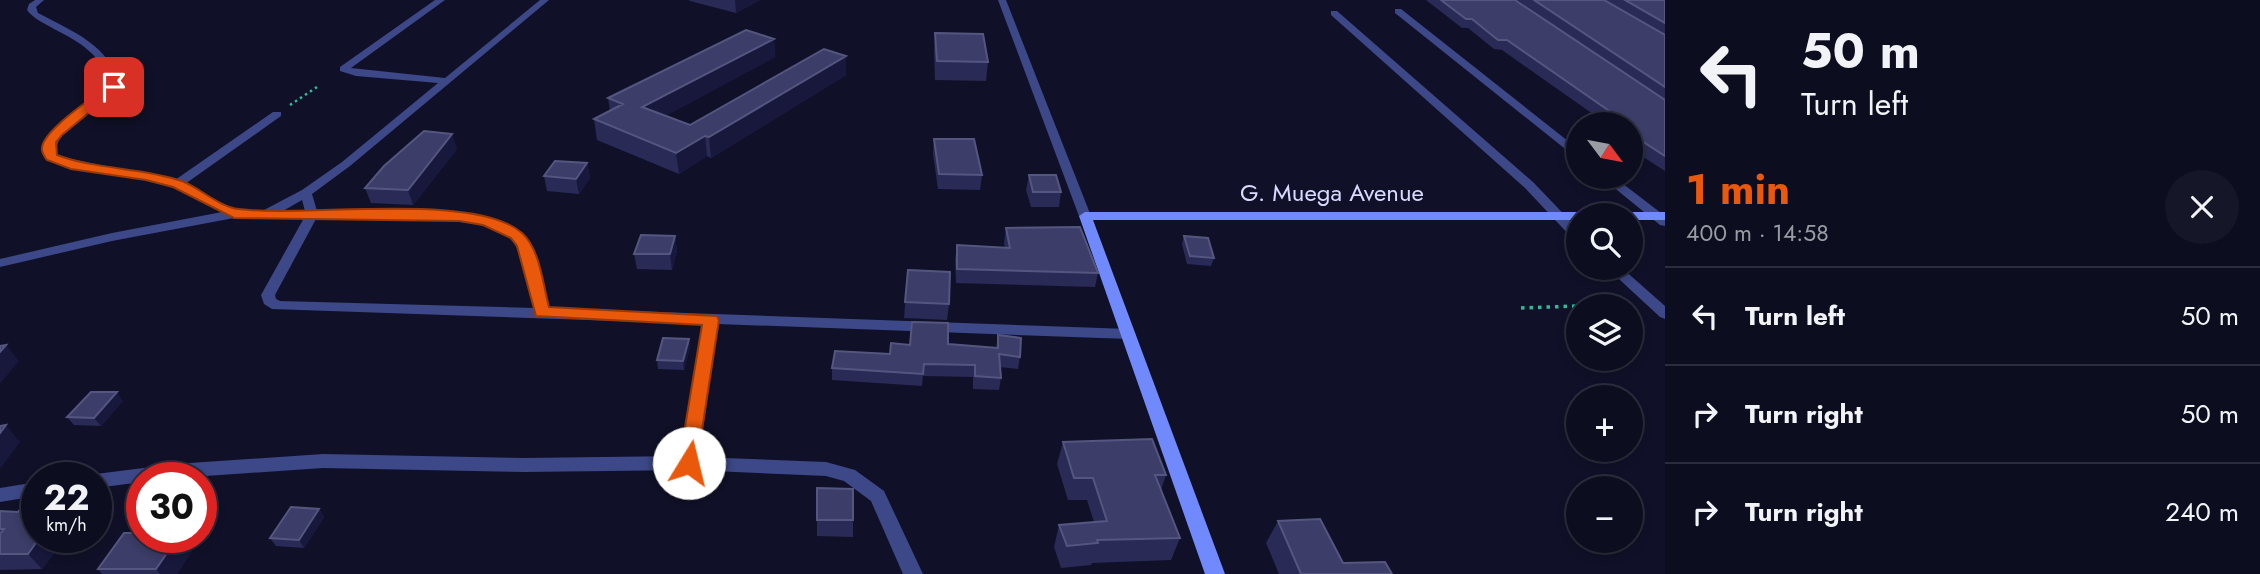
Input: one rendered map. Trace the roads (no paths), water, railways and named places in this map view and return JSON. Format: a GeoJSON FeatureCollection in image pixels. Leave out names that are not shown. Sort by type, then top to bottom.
{"type":"FeatureCollection","features":[{"type":"Feature","properties":{"kind":"street"},"geometry":{"type":"LineString","coordinates":[[40,0],[32,6],[31,10],[35,15],[93,48],[109,67],[114,79],[114,87],[109,92],[68,122],[50,141],[48,151],[52,158],[71,165],[147,176],[178,184],[234,214]]}},
{"type":"Feature","properties":{"kind":"street"},"geometry":{"type":"LineString","coordinates":[[441,0],[343,69],[356,73],[447,81]]}},
{"type":"Feature","properties":{"kind":"street"},"geometry":{"type":"LineString","coordinates":[[268,214],[306,194],[365,150],[545,0]]}},
{"type":"Feature","properties":{"kind":"street"},"geometry":{"type":"LineString","coordinates":[[1002,0],[1129,334],[1215,574]]}},
{"type":"Feature","properties":{"kind":"street"},"geometry":{"type":"LineString","coordinates":[[1398,11],[1566,144]]}},
{"type":"Feature","properties":{"kind":"street"},"geometry":{"type":"LineString","coordinates":[[1334,13],[1529,185],[1566,225]]}},
{"type":"Feature","properties":{"kind":"street"},"geometry":{"type":"LineString","coordinates":[[178,184],[277,114]]}},
{"type":"Feature","properties":{"kind":"street"},"geometry":{"type":"LineString","coordinates":[[1623,189],[1662,218]]}},
{"type":"Feature","properties":{"kind":"street"},"geometry":{"type":"LineString","coordinates":[[306,194],[312,215],[268,295],[268,301],[277,306],[1129,334]]}},
{"type":"Feature","properties":{"kind":"street"},"geometry":{"type":"LineString","coordinates":[[0,263],[112,237],[234,214],[459,216],[487,221],[516,235],[525,246],[542,313]]}},
{"type":"Feature","properties":{"kind":"street","name":"G. Muega Avenue"},"geometry":{"type":"LineString","coordinates":[[1085,216],[1566,216]]}},
{"type":"Feature","properties":{"kind":"street"},"geometry":{"type":"LineString","coordinates":[[1643,217],[1662,218]]}},
{"type":"Feature","properties":{"kind":"street"},"geometry":{"type":"LineString","coordinates":[[1627,280],[1665,314]]}},
{"type":"Feature","properties":{"kind":"street"},"geometry":{"type":"LineString","coordinates":[[689,463],[711,320]]}},
{"type":"Feature","properties":{"kind":"street"},"geometry":{"type":"LineString","coordinates":[[112,479],[175,471],[323,461],[525,465],[689,463],[826,469],[849,475],[878,496],[913,574]]}},
{"type":"Feature","properties":{"kind":"street"},"geometry":{"type":"LineString","coordinates":[[0,495],[21,492]]}}]}
